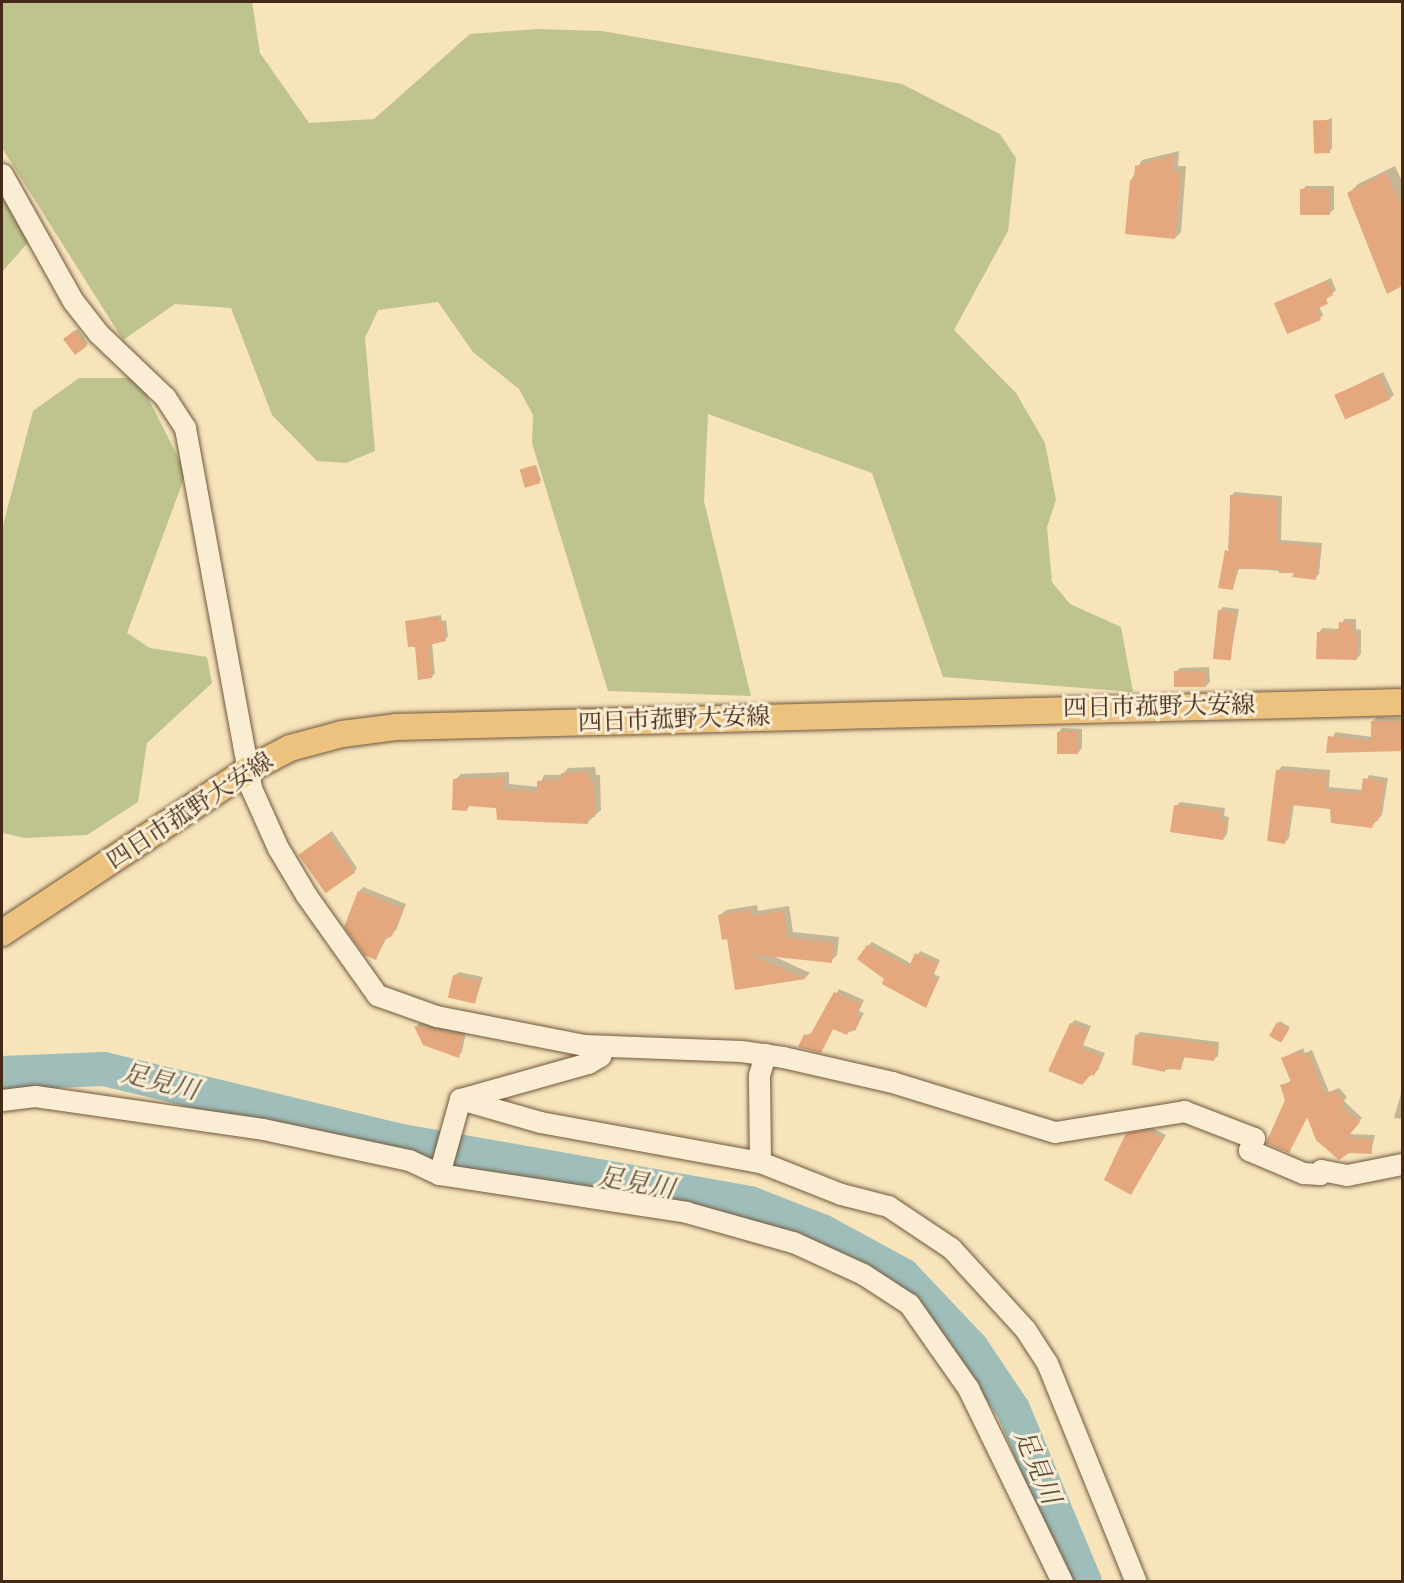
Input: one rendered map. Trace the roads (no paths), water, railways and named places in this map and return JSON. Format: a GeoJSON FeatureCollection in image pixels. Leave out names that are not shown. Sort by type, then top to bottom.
{"type":"FeatureCollection","features":[{"type":"Feature","properties":{"kind":"main road","name":"四日市菰野大安線"},"geometry":{"type":"LineString","coordinates":[[2,933],[248,770],[290,748],[342,734],[396,728],[1402,702]]}},
{"type":"Feature","properties":{"kind":"street"},"geometry":{"type":"LineString","coordinates":[[2,174],[73,301],[98,333],[165,397],[185,428],[251,788],[278,848],[343,952],[377,995],[457,1021],[604,1047],[765,1054],[892,1082],[1054,1132],[1184,1111],[1254,1138],[1249,1149],[1303,1173],[1320,1174],[1321,1170],[1347,1175],[1402,1164]]}},
{"type":"Feature","properties":{"kind":"street"},"geometry":{"type":"LineString","coordinates":[[460,1099],[588,1064],[600,1056],[604,1047]]}},
{"type":"Feature","properties":{"kind":"street"},"geometry":{"type":"LineString","coordinates":[[760,1162],[759,1075],[765,1054]]}},
{"type":"Feature","properties":{"kind":"street"},"geometry":{"type":"LineString","coordinates":[[2,1100],[35,1096],[263,1129],[408,1160],[439,1174],[686,1212],[733,1223],[793,1242],[863,1274],[909,1304],[968,1388],[1062,1581]]}},
{"type":"Feature","properties":{"kind":"street"},"geometry":{"type":"LineString","coordinates":[[460,1099],[540,1122],[760,1162],[841,1194],[888,1206],[951,1248],[972,1268],[1025,1329],[1047,1363],[1136,1581]]}},
{"type":"Feature","properties":{"kind":"street"},"geometry":{"type":"LineString","coordinates":[[439,1174],[460,1099]]}},
{"type":"Feature","properties":{"kind":"waterway","name":"足見川"},"geometry":{"type":"LineString","coordinates":[[2,1073],[104,1069],[402,1141],[750,1203],[822,1231],[903,1275],[972,1348],[1013,1409],[1085,1582]]}}]}
